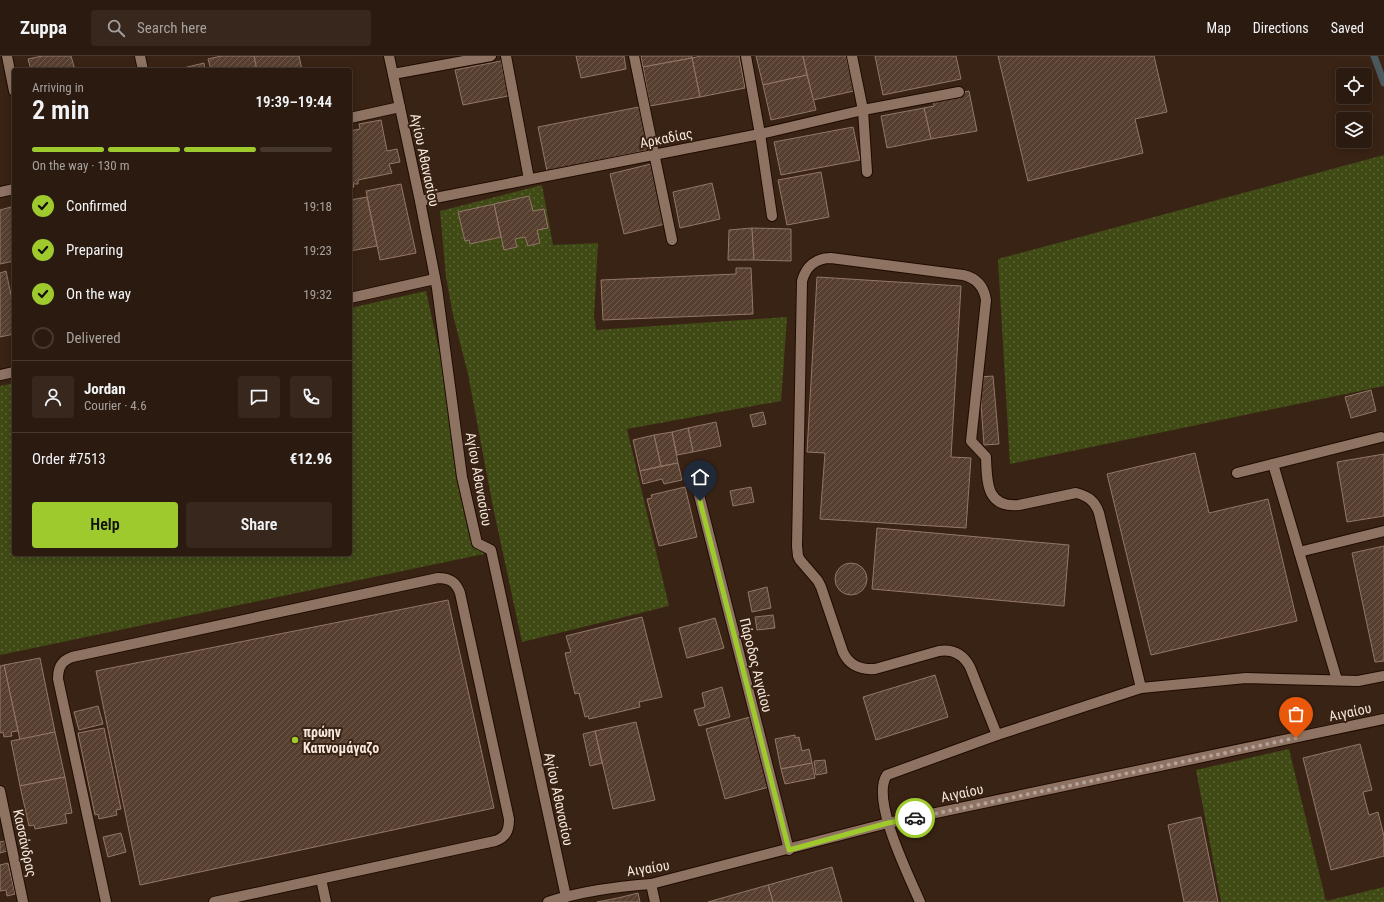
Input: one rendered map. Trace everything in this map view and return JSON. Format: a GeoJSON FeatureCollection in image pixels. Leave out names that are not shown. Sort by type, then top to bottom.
{"type":"FeatureCollection","features":[{"type":"Feature","properties":{"kind":"street"},"geometry":{"type":"LineString","coordinates":[[7,56],[12,81]]}},
{"type":"Feature","properties":{"kind":"street"},"geometry":{"type":"LineString","coordinates":[[140,56],[143,68]]}},
{"type":"Feature","properties":{"kind":"street","name":"Αγίου Αθανασίου"},"geometry":{"type":"LineString","coordinates":[[389,56],[435,279],[462,477],[477,543],[491,550],[566,897]]}},
{"type":"Feature","properties":{"kind":"street"},"geometry":{"type":"LineString","coordinates":[[393,74],[491,56]]}},
{"type":"Feature","properties":{"kind":"street"},"geometry":{"type":"LineString","coordinates":[[506,56],[529,179]]}},
{"type":"Feature","properties":{"kind":"street"},"geometry":{"type":"LineString","coordinates":[[634,56],[672,240]]}},
{"type":"Feature","properties":{"kind":"street"},"geometry":{"type":"LineString","coordinates":[[746,56],[760,134],[772,216]]}},
{"type":"Feature","properties":{"kind":"street"},"geometry":{"type":"LineString","coordinates":[[852,56],[863,110],[867,172]]}},
{"type":"Feature","properties":{"kind":"street","name":"Αρκαδίας"},"geometry":{"type":"LineString","coordinates":[[420,201],[760,134],[863,110],[959,92]]}},
{"type":"Feature","properties":{"kind":"street"},"geometry":{"type":"LineString","coordinates":[[352,118],[400,107]]}},
{"type":"Feature","properties":{"kind":"street"},"geometry":{"type":"LineString","coordinates":[[0,192],[12,189]]}},
{"type":"Feature","properties":{"kind":"street"},"geometry":{"type":"LineString","coordinates":[[998,735],[970,667],[961,654],[954,651],[939,651],[875,669],[863,669],[852,664],[846,659],[820,584],[798,556],[797,538],[802,281],[808,267],[815,261],[823,258],[839,259],[970,276],[977,280],[982,286],[986,300],[971,441],[986,457],[989,489],[993,497],[1001,503],[1010,506],[1076,493],[1091,499],[1096,505],[1141,688]]}},
{"type":"Feature","properties":{"kind":"street"},"geometry":{"type":"LineString","coordinates":[[352,298],[435,279]]}},
{"type":"Feature","properties":{"kind":"street"},"geometry":{"type":"LineString","coordinates":[[0,375],[12,372]]}},
{"type":"Feature","properties":{"kind":"street"},"geometry":{"type":"LineString","coordinates":[[1237,473],[1381,437]]}},
{"type":"Feature","properties":{"kind":"street"},"geometry":{"type":"LineString","coordinates":[[1273,464],[1337,680]]}},
{"type":"Feature","properties":{"kind":"street","name":"Πάροδος Αιγαίου"},"geometry":{"type":"LineString","coordinates":[[697,487],[789,850]]}},
{"type":"Feature","properties":{"kind":"street"},"geometry":{"type":"LineString","coordinates":[[1299,552],[1384,531]]}},
{"type":"Feature","properties":{"kind":"street"},"geometry":{"type":"LineString","coordinates":[[106,902],[58,680],[60,665],[72,657],[438,578],[446,578],[452,581],[458,586],[464,609],[510,819],[510,827],[507,833],[502,839],[495,841],[214,902]]}},
{"type":"Feature","properties":{"kind":"street"},"geometry":{"type":"LineString","coordinates":[[920,902],[888,823],[882,790],[882,784],[887,775],[998,735],[1141,688],[1246,678],[1358,681],[1384,676]]}},
{"type":"Feature","properties":{"kind":"street","name":"Αιγαίου"},"geometry":{"type":"LineString","coordinates":[[548,902],[589,891],[651,884],[789,850],[888,823],[1384,719]]}},
{"type":"Feature","properties":{"kind":"street","name":"Κασσάνδρας"},"geometry":{"type":"LineString","coordinates":[[0,790],[23,902]]}},
{"type":"Feature","properties":{"kind":"street"},"geometry":{"type":"LineString","coordinates":[[321,879],[326,902]]}},
{"type":"Feature","properties":{"kind":"street"},"geometry":{"type":"LineString","coordinates":[[651,884],[655,902]]}},
{"type":"Feature","properties":{"kind":"green space"},"geometry":{"type":"Polygon","coordinates":[[[1384,155],[1384,386],[1010,464],[998,259],[1384,155]]]}},
{"type":"Feature","properties":{"kind":"green space"},"geometry":{"type":"Polygon","coordinates":[[[542,185],[553,245],[598,243],[594,316],[596,330],[787,317],[781,401],[627,429],[669,606],[522,642],[492,502],[468,374],[453,315],[446,277],[440,211],[542,185]]]}},
{"type":"Feature","properties":{"kind":"green space"},"geometry":{"type":"Polygon","coordinates":[[[426,291],[484,554],[0,655],[0,386],[12,383],[12,556],[352,556],[352,308],[426,291]]]}},
{"type":"Feature","properties":{"kind":"green space"},"geometry":{"type":"Polygon","coordinates":[[[1289,749],[1326,901],[1384,887],[1384,902],[1221,902],[1196,770],[1289,749]]]}},
{"type":"Feature","properties":{"kind":"building"},"geometry":{"type":"Polygon","coordinates":[[[42,56],[71,56],[74,68],[30,68],[28,59],[42,56]]]}},
{"type":"Feature","properties":{"kind":"building"},"geometry":{"type":"Polygon","coordinates":[[[221,56],[254,56],[257,68],[210,68],[208,59],[221,56]]]}},
{"type":"Feature","properties":{"kind":"building"},"geometry":{"type":"Polygon","coordinates":[[[254,56],[299,56],[302,68],[257,68],[254,56]]]}},
{"type":"Feature","properties":{"kind":"building"},"geometry":{"type":"Polygon","coordinates":[[[576,56],[624,56],[626,69],[581,78],[576,56]]]}},
{"type":"Feature","properties":{"kind":"building"},"geometry":{"type":"Polygon","coordinates":[[[641,56],[692,56],[692,58],[643,67],[641,56]]]}},
{"type":"Feature","properties":{"kind":"building"},"geometry":{"type":"Polygon","coordinates":[[[701,56],[739,56],[745,88],[700,97],[692,58],[701,56]]]}},
{"type":"Feature","properties":{"kind":"building"},"geometry":{"type":"Polygon","coordinates":[[[756,56],[803,56],[807,75],[763,85],[756,56]]]}},
{"type":"Feature","properties":{"kind":"building"},"geometry":{"type":"Polygon","coordinates":[[[803,56],[846,56],[854,91],[813,100],[803,56]]]}},
{"type":"Feature","properties":{"kind":"building"},"geometry":{"type":"Polygon","coordinates":[[[875,56],[956,56],[961,79],[883,95],[875,56]]]}},
{"type":"Feature","properties":{"kind":"building"},"geometry":{"type":"Polygon","coordinates":[[[998,56],[1154,56],[1167,112],[1135,119],[1143,153],[1028,181],[998,56]]]}},
{"type":"Feature","properties":{"kind":"building"},"geometry":{"type":"Polygon","coordinates":[[[692,58],[700,97],[650,106],[643,67],[692,58]]]}},
{"type":"Feature","properties":{"kind":"building"},"geometry":{"type":"Polygon","coordinates":[[[501,61],[508,96],[463,105],[455,70],[501,61]]]}},
{"type":"Feature","properties":{"kind":"building"},"geometry":{"type":"Polygon","coordinates":[[[204,63],[205,68],[183,68],[204,63]]]}},
{"type":"Feature","properties":{"kind":"building"},"geometry":{"type":"Polygon","coordinates":[[[807,75],[816,110],[771,120],[763,85],[807,75]]]}},
{"type":"Feature","properties":{"kind":"building"},"geometry":{"type":"Polygon","coordinates":[[[969,91],[977,131],[931,139],[924,108],[934,106],[933,98],[969,91]]]}},
{"type":"Feature","properties":{"kind":"building"},"geometry":{"type":"Polygon","coordinates":[[[639,107],[648,150],[547,171],[538,127],[639,107]]]}},
{"type":"Feature","properties":{"kind":"building"},"geometry":{"type":"Polygon","coordinates":[[[924,108],[931,139],[887,148],[881,116],[924,108]]]}},
{"type":"Feature","properties":{"kind":"building"},"geometry":{"type":"Polygon","coordinates":[[[381,120],[387,151],[397,149],[400,162],[389,164],[392,173],[358,180],[358,184],[353,184],[354,187],[352,188],[352,131],[360,129],[359,124],[381,120]]]}},
{"type":"Feature","properties":{"kind":"building"},"geometry":{"type":"Polygon","coordinates":[[[853,127],[860,160],[781,175],[774,142],[853,127]]]}},
{"type":"Feature","properties":{"kind":"building"},"geometry":{"type":"Polygon","coordinates":[[[651,164],[665,224],[624,234],[610,174],[651,164]]]}},
{"type":"Feature","properties":{"kind":"building"},"geometry":{"type":"Polygon","coordinates":[[[821,172],[829,217],[787,225],[778,180],[821,172]]]}},
{"type":"Feature","properties":{"kind":"building"},"geometry":{"type":"Polygon","coordinates":[[[712,183],[720,219],[680,228],[673,192],[712,183]]]}},
{"type":"Feature","properties":{"kind":"building"},"geometry":{"type":"Polygon","coordinates":[[[401,184],[416,253],[380,260],[366,191],[401,184]]]}},
{"type":"Feature","properties":{"kind":"building"},"geometry":{"type":"Polygon","coordinates":[[[529,196],[533,211],[544,209],[548,228],[537,230],[540,243],[528,246],[525,237],[515,239],[517,247],[504,250],[494,204],[529,196]]]}},
{"type":"Feature","properties":{"kind":"building"},"geometry":{"type":"Polygon","coordinates":[[[367,197],[377,246],[352,251],[352,200],[367,197]]]}},
{"type":"Feature","properties":{"kind":"building"},"geometry":{"type":"Polygon","coordinates":[[[494,204],[501,237],[470,244],[469,240],[465,241],[458,212],[494,204]]]}},
{"type":"Feature","properties":{"kind":"building"},"geometry":{"type":"Polygon","coordinates":[[[11,207],[12,261],[0,264],[0,210],[11,207]]]}},
{"type":"Feature","properties":{"kind":"building"},"geometry":{"type":"Polygon","coordinates":[[[752,228],[754,260],[728,260],[729,230],[752,228]]]}},
{"type":"Feature","properties":{"kind":"building"},"geometry":{"type":"Polygon","coordinates":[[[752,228],[791,229],[791,261],[754,260],[752,228]]]}},
{"type":"Feature","properties":{"kind":"building"},"geometry":{"type":"Polygon","coordinates":[[[736,268],[751,268],[753,314],[603,320],[601,280],[736,274],[736,268]]]}},
{"type":"Feature","properties":{"kind":"building"},"geometry":{"type":"Polygon","coordinates":[[[6,271],[12,300],[12,334],[0,337],[0,273],[6,271]]]}},
{"type":"Feature","properties":{"kind":"building"},"geometry":{"type":"Polygon","coordinates":[[[817,277],[961,286],[951,457],[971,458],[966,528],[820,519],[825,453],[807,452],[817,277]]]}},
{"type":"Feature","properties":{"kind":"building"},"geometry":{"type":"Polygon","coordinates":[[[993,376],[999,444],[984,445],[979,377],[993,376]]]}},
{"type":"Feature","properties":{"kind":"building"},"geometry":{"type":"Polygon","coordinates":[[[1371,390],[1376,411],[1351,418],[1345,397],[1371,390]]]}},
{"type":"Feature","properties":{"kind":"building"},"geometry":{"type":"Polygon","coordinates":[[[763,412],[766,424],[753,427],[750,415],[763,412]]]}},
{"type":"Feature","properties":{"kind":"building"},"geometry":{"type":"Polygon","coordinates":[[[716,422],[721,446],[693,452],[688,428],[716,422]]]}},
{"type":"Feature","properties":{"kind":"building"},"geometry":{"type":"Polygon","coordinates":[[[688,428],[693,452],[677,455],[672,432],[688,428]]]}},
{"type":"Feature","properties":{"kind":"building"},"geometry":{"type":"Polygon","coordinates":[[[672,432],[678,463],[661,466],[654,435],[672,432]]]}},
{"type":"Feature","properties":{"kind":"building"},"geometry":{"type":"Polygon","coordinates":[[[654,435],[661,466],[640,471],[633,440],[654,435]]]}},
{"type":"Feature","properties":{"kind":"building"},"geometry":{"type":"Polygon","coordinates":[[[1195,453],[1209,513],[1268,499],[1297,621],[1151,655],[1107,474],[1195,453]]]}},
{"type":"Feature","properties":{"kind":"building"},"geometry":{"type":"Polygon","coordinates":[[[1384,454],[1384,516],[1347,522],[1337,462],[1384,454]]]}},
{"type":"Feature","properties":{"kind":"building"},"geometry":{"type":"Polygon","coordinates":[[[678,463],[682,480],[664,484],[662,479],[643,484],[640,471],[678,463]]]}},
{"type":"Feature","properties":{"kind":"building"},"geometry":{"type":"Polygon","coordinates":[[[685,487],[697,537],[659,546],[647,499],[652,498],[651,495],[685,487]]]}},
{"type":"Feature","properties":{"kind":"building"},"geometry":{"type":"Polygon","coordinates":[[[751,487],[754,502],[733,506],[730,491],[751,487]]]}},
{"type":"Feature","properties":{"kind":"building"},"geometry":{"type":"Polygon","coordinates":[[[877,528],[1069,545],[1064,606],[872,589],[877,528]]]}},
{"type":"Feature","properties":{"kind":"building"},"geometry":{"type":"Polygon","coordinates":[[[1384,546],[1384,661],[1375,662],[1352,553],[1384,546]]]}},
{"type":"Feature","properties":{"kind":"building"},"geometry":{"type":"Polygon","coordinates":[[[851,563],[860,566],[864,570],[867,579],[864,588],[860,592],[851,595],[842,592],[838,588],[835,579],[838,570],[842,566],[851,563]]]}},
{"type":"Feature","properties":{"kind":"building"},"geometry":{"type":"Polygon","coordinates":[[[767,587],[771,608],[752,612],[748,592],[767,587]]]}},
{"type":"Feature","properties":{"kind":"building","name":"πρώην Καπνομάγαζο"},"geometry":{"type":"Polygon","coordinates":[[[448,600],[494,808],[140,885],[96,671],[448,600]]]}},
{"type":"Feature","properties":{"kind":"building"},"geometry":{"type":"Polygon","coordinates":[[[773,615],[775,628],[757,630],[755,617],[773,615]]]}},
{"type":"Feature","properties":{"kind":"building"},"geometry":{"type":"Polygon","coordinates":[[[642,617],[662,697],[639,702],[640,707],[589,719],[588,716],[585,717],[579,693],[575,694],[565,653],[571,652],[566,636],[642,617]]]}},
{"type":"Feature","properties":{"kind":"building"},"geometry":{"type":"Polygon","coordinates":[[[715,618],[724,648],[687,658],[679,628],[715,618]]]}},
{"type":"Feature","properties":{"kind":"building"},"geometry":{"type":"Polygon","coordinates":[[[40,658],[55,732],[20,740],[4,665],[40,658]]]}},
{"type":"Feature","properties":{"kind":"building"},"geometry":{"type":"Polygon","coordinates":[[[4,665],[18,731],[11,732],[12,736],[4,737],[3,732],[0,733],[0,666],[4,665]]]}},
{"type":"Feature","properties":{"kind":"building"},"geometry":{"type":"Polygon","coordinates":[[[935,675],[948,717],[876,740],[863,697],[935,675]]]}},
{"type":"Feature","properties":{"kind":"building"},"geometry":{"type":"Polygon","coordinates":[[[722,687],[730,717],[699,726],[694,710],[705,707],[702,693],[722,687]]]}},
{"type":"Feature","properties":{"kind":"building"},"geometry":{"type":"Polygon","coordinates":[[[98,706],[103,724],[79,730],[74,712],[98,706]]]}},
{"type":"Feature","properties":{"kind":"building"},"geometry":{"type":"Polygon","coordinates":[[[750,717],[769,787],[725,799],[706,729],[750,717]]]}},
{"type":"Feature","properties":{"kind":"building"},"geometry":{"type":"Polygon","coordinates":[[[636,722],[655,800],[613,809],[595,731],[636,722]]]}},
{"type":"Feature","properties":{"kind":"building"},"geometry":{"type":"Polygon","coordinates":[[[104,728],[121,809],[116,810],[117,815],[99,819],[98,814],[95,815],[78,733],[104,728]]]}},
{"type":"Feature","properties":{"kind":"building"},"geometry":{"type":"Polygon","coordinates":[[[595,731],[602,763],[590,766],[583,734],[595,731]]]}},
{"type":"Feature","properties":{"kind":"building"},"geometry":{"type":"Polygon","coordinates":[[[55,732],[65,777],[20,786],[11,741],[55,732]]]}},
{"type":"Feature","properties":{"kind":"building"},"geometry":{"type":"Polygon","coordinates":[[[795,735],[795,738],[799,737],[802,751],[809,749],[812,763],[781,769],[775,739],[795,735]]]}},
{"type":"Feature","properties":{"kind":"building"},"geometry":{"type":"Polygon","coordinates":[[[1360,744],[1372,790],[1363,792],[1369,815],[1378,812],[1384,836],[1384,856],[1331,870],[1303,758],[1360,744]]]}},
{"type":"Feature","properties":{"kind":"building"},"geometry":{"type":"Polygon","coordinates":[[[825,760],[827,773],[816,775],[814,761],[825,760]]]}},
{"type":"Feature","properties":{"kind":"building"},"geometry":{"type":"Polygon","coordinates":[[[812,763],[815,778],[785,784],[781,769],[812,763]]]}},
{"type":"Feature","properties":{"kind":"building"},"geometry":{"type":"Polygon","coordinates":[[[65,777],[72,813],[65,814],[67,823],[35,829],[34,825],[29,826],[20,786],[65,777]]]}},
{"type":"Feature","properties":{"kind":"building"},"geometry":{"type":"Polygon","coordinates":[[[1201,817],[1218,902],[1184,902],[1168,825],[1201,817]]]}},
{"type":"Feature","properties":{"kind":"building"},"geometry":{"type":"Polygon","coordinates":[[[121,833],[126,852],[108,857],[103,837],[121,833]]]}},
{"type":"Feature","properties":{"kind":"building"},"geometry":{"type":"Polygon","coordinates":[[[5,841],[7,851],[0,853],[0,842],[5,841]]]}},
{"type":"Feature","properties":{"kind":"building"},"geometry":{"type":"Polygon","coordinates":[[[8,863],[15,894],[7,896],[6,890],[0,891],[0,865],[8,863]]]}},
{"type":"Feature","properties":{"kind":"building"},"geometry":{"type":"Polygon","coordinates":[[[832,867],[842,902],[773,902],[768,885],[832,867]]]}},
{"type":"Feature","properties":{"kind":"building"},"geometry":{"type":"Polygon","coordinates":[[[768,885],[773,902],[708,902],[768,885]]]}},
{"type":"Feature","properties":{"kind":"building"},"geometry":{"type":"Polygon","coordinates":[[[638,893],[640,902],[597,902],[618,898],[638,893]]]}},
{"type":"Feature","properties":{"kind":"waterway"},"geometry":{"type":"LineString","coordinates":[[1374,56],[1384,83]]}},
{"type":"Feature","properties":{"kind":"way so far"},"geometry":{"type":"LineString","coordinates":[[915,818],[1296,738]]}},
{"type":"Feature","properties":{"kind":"place","name":"πρώην Καπνομάγαζο"},"geometry":{"type":"Point","coordinates":[295,740]}},
{"type":"Feature","properties":{"kind":"route"},"geometry":{"type":"LineString","coordinates":[[700,501],[789,850],[888,823],[915,818]]}}]}
